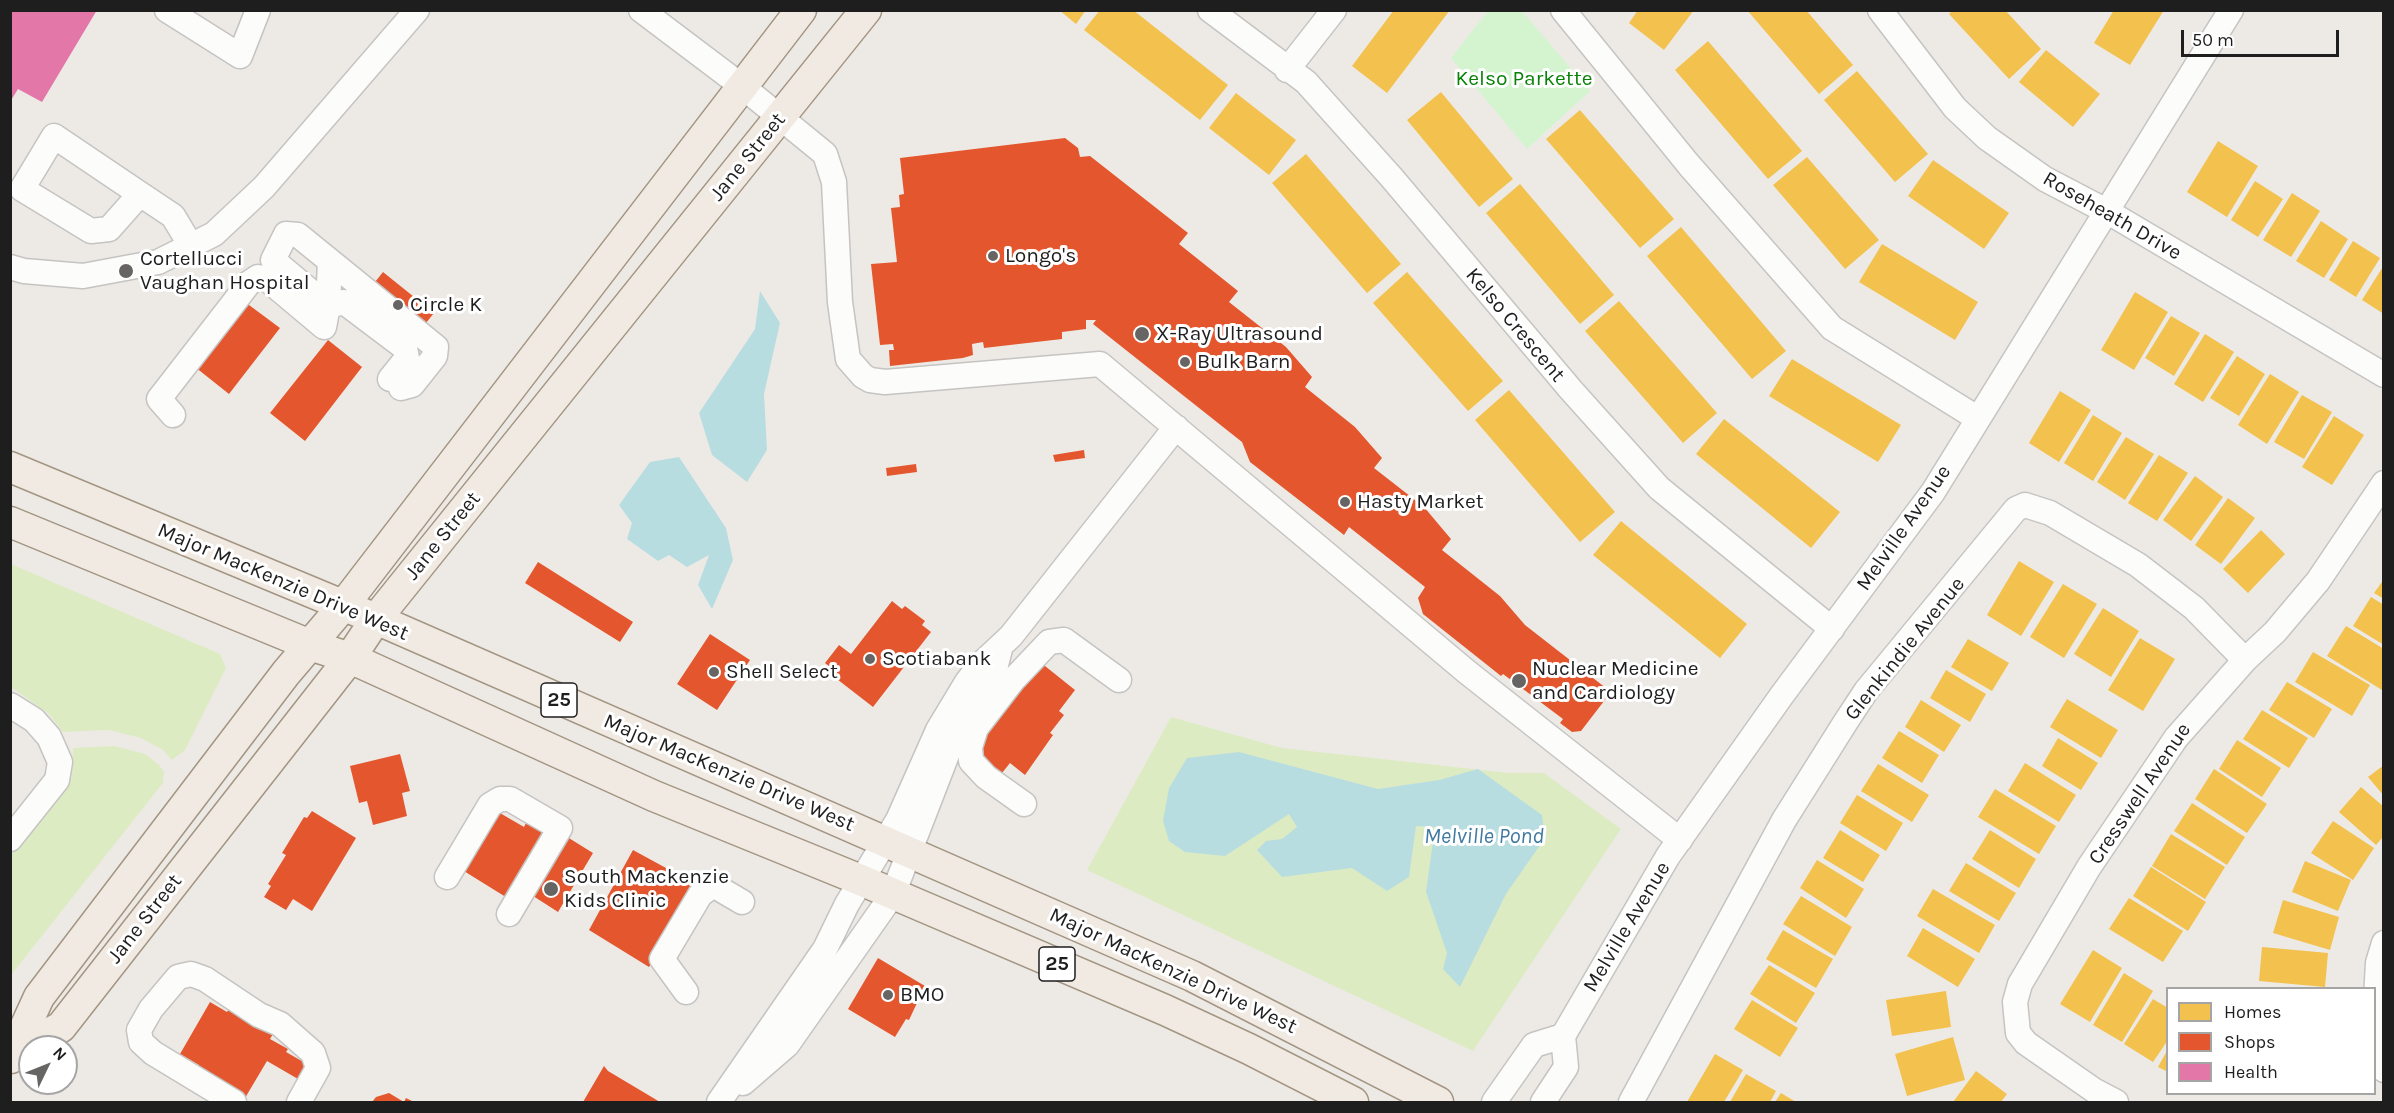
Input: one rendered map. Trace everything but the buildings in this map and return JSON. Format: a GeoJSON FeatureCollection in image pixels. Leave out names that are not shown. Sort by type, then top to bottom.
{"type":"FeatureCollection","features":[{"type":"Feature","properties":{"kind":"main road","name":"Jane Street"},"geometry":{"type":"LineString","coordinates":[[13,1055],[61,1027],[350,658],[761,102],[801,10]]}},
{"type":"Feature","properties":{"kind":"main road","name":"Jane Street"},"geometry":{"type":"LineString","coordinates":[[13,1055],[39,997],[310,645],[761,102],[866,10]]}},
{"type":"Feature","properties":{"kind":"main road","name":"Major MacKenzie Drive West"},"geometry":{"type":"LineString","coordinates":[[10,467],[376,620],[1192,976],[1438,1102]]}},
{"type":"Feature","properties":{"kind":"main road","name":"Major MacKenzie Drive West"},"geometry":{"type":"LineString","coordinates":[[10,522],[310,645],[350,658],[654,796],[863,881],[1175,1015],[1249,1049],[1353,1102]]}},
{"type":"Feature","properties":{"kind":"street"},"geometry":{"type":"LineString","coordinates":[[170,11],[240,56],[258,10]]}},
{"type":"Feature","properties":{"kind":"street"},"geometry":{"type":"LineString","coordinates":[[10,267],[24,271],[83,276],[158,262],[214,234],[264,187],[417,10]]}},
{"type":"Feature","properties":{"kind":"street"},"geometry":{"type":"LineString","coordinates":[[641,10],[825,154],[834,182],[840,302],[848,359],[863,376],[870,380],[885,382],[1100,364],[1467,672],[1680,840]]}},
{"type":"Feature","properties":{"kind":"street","name":"Kelso Crescent"},"geometry":{"type":"LineString","coordinates":[[1210,10],[1306,82],[1392,178],[1563,381],[1659,488],[1832,629]]}},
{"type":"Feature","properties":{"kind":"street"},"geometry":{"type":"LineString","coordinates":[[1287,70],[1334,10]]}},
{"type":"Feature","properties":{"kind":"street"},"geometry":{"type":"LineString","coordinates":[[1563,10],[1689,165],[1832,328],[1977,418]]}},
{"type":"Feature","properties":{"kind":"street","name":"Roseheath Drive"},"geometry":{"type":"LineString","coordinates":[[1880,10],[1955,108],[1987,138],[2045,179],[2108,212],[2384,375]]}},
{"type":"Feature","properties":{"kind":"street","name":"Melville Avenue"},"geometry":{"type":"LineString","coordinates":[[1563,1036],[1680,840],[1933,492],[2231,10]]}},
{"type":"Feature","properties":{"kind":"street"},"geometry":{"type":"LineString","coordinates":[[140,194],[109,229],[91,231],[22,189],[54,136],[173,216],[183,229],[191,246]]}},
{"type":"Feature","properties":{"kind":"street"},"geometry":{"type":"LineString","coordinates":[[286,234],[298,235],[436,347],[435,356],[412,386],[395,383],[407,358],[405,348],[344,302],[326,316],[273,260],[286,234]]}},
{"type":"Feature","properties":{"kind":"street"},"geometry":{"type":"LineString","coordinates":[[326,316],[330,261]]}},
{"type":"Feature","properties":{"kind":"street"},"geometry":{"type":"LineString","coordinates":[[173,415],[159,399],[249,283],[258,277],[268,280],[326,316]]}},
{"type":"Feature","properties":{"kind":"street"},"geometry":{"type":"LineString","coordinates":[[719,1102],[825,949],[847,904],[863,881],[897,847],[948,752],[993,677],[1000,649],[1176,427]]}},
{"type":"Feature","properties":{"kind":"street","name":"Cresswell Avenue"},"geometry":{"type":"LineString","coordinates":[[2116,1102],[2026,1042],[2018,1033],[2015,1002],[2020,984],[2089,867],[2176,738],[2245,660],[2275,632],[2318,581],[2384,483]]}},
{"type":"Feature","properties":{"kind":"street","name":"Glenkindie Avenue"},"geometry":{"type":"LineString","coordinates":[[1631,1102],[1784,820],[1845,723],[1866,691],[2016,510],[2025,506],[2049,513],[2138,565],[2194,608],[2245,660]]}},
{"type":"Feature","properties":{"kind":"street"},"geometry":{"type":"LineString","coordinates":[[1024,804],[986,777],[971,761],[970,747],[976,728],[1013,680],[1049,642],[1064,640],[1119,680]]}},
{"type":"Feature","properties":{"kind":"street"},"geometry":{"type":"LineString","coordinates":[[10,705],[34,720],[49,737],[60,762],[57,780],[10,839]]}},
{"type":"Feature","properties":{"kind":"street"},"geometry":{"type":"LineString","coordinates":[[447,877],[490,805],[500,799],[510,799],[560,828],[509,914]]}},
{"type":"Feature","properties":{"kind":"street"},"geometry":{"type":"LineString","coordinates":[[719,1102],[787,1045],[893,894],[897,847]]}},
{"type":"Feature","properties":{"kind":"street"},"geometry":{"type":"LineString","coordinates":[[686,992],[662,959],[700,895],[713,885],[742,902]]}},
{"type":"Feature","properties":{"kind":"street"},"geometry":{"type":"LineString","coordinates":[[2384,943],[2378,963],[2376,999],[2384,1070]]}},
{"type":"Feature","properties":{"kind":"street"},"geometry":{"type":"LineString","coordinates":[[234,1102],[153,1053],[141,1042],[139,1030],[151,1009],[178,977],[191,974],[205,979],[250,1009],[280,1024],[313,1053],[318,1068],[299,1102]]}},
{"type":"Feature","properties":{"kind":"street"},"geometry":{"type":"LineString","coordinates":[[1494,1102],[1534,1045],[1563,1036],[1566,1067],[1543,1102]]}},
{"type":"Feature","properties":{"kind":"green space","name":"Kelso Parkette"},"geometry":{"type":"Polygon","coordinates":[[[1488,11],[1522,11],[1590,91],[1527,149],[1451,58],[1488,11]]]}},
{"type":"Feature","properties":{"kind":"green space"},"geometry":{"type":"Polygon","coordinates":[[[11,564],[220,654],[226,668],[185,750],[172,760],[163,750],[141,738],[109,730],[63,732],[49,714],[11,687],[11,564]]]}},
{"type":"Feature","properties":{"kind":"green space"},"geometry":{"type":"Polygon","coordinates":[[[1171,717],[1282,748],[1509,773],[1544,773],[1621,829],[1473,1051],[1087,870],[1171,717]]]}},
{"type":"Feature","properties":{"kind":"green space"},"geometry":{"type":"Polygon","coordinates":[[[115,746],[145,754],[158,764],[164,771],[163,783],[11,975],[11,855],[72,777],[73,748],[115,746]]]}},
{"type":"Feature","properties":{"kind":"water"},"geometry":{"type":"Polygon","coordinates":[[[760,291],[780,323],[764,394],[767,450],[747,482],[712,455],[699,413],[755,329],[760,291]]]}},
{"type":"Feature","properties":{"kind":"water"},"geometry":{"type":"Polygon","coordinates":[[[679,457],[726,528],[733,560],[712,609],[698,585],[709,555],[687,567],[669,555],[658,561],[627,539],[632,523],[619,505],[650,462],[679,457]]]}},
{"type":"Feature","properties":{"kind":"water","name":"Melville Pond"},"geometry":{"type":"Polygon","coordinates":[[[1239,752],[1378,789],[1439,780],[1478,769],[1542,815],[1545,838],[1506,894],[1460,987],[1443,969],[1447,953],[1426,892],[1435,827],[1416,826],[1409,877],[1387,891],[1352,868],[1282,877],[1257,850],[1266,841],[1282,839],[1297,827],[1289,814],[1225,856],[1185,852],[1169,841],[1163,821],[1169,788],[1187,758],[1239,752]]]}},
{"type":"Feature","properties":{"kind":"place","name":"Longo's"},"geometry":{"type":"Point","coordinates":[993,256]}},
{"type":"Feature","properties":{"kind":"place","name":"Cortellucci Vaughan Hospital"},"geometry":{"type":"Point","coordinates":[126,271]}},
{"type":"Feature","properties":{"kind":"place","name":"Circle K"},"geometry":{"type":"Point","coordinates":[398,305]}},
{"type":"Feature","properties":{"kind":"place","name":"X-Ray Ultrasound"},"geometry":{"type":"Point","coordinates":[1142,334]}},
{"type":"Feature","properties":{"kind":"place","name":"Bulk Barn"},"geometry":{"type":"Point","coordinates":[1185,362]}},
{"type":"Feature","properties":{"kind":"place","name":"Hasty Market"},"geometry":{"type":"Point","coordinates":[1345,502]}},
{"type":"Feature","properties":{"kind":"place","name":"Scotiabank"},"geometry":{"type":"Point","coordinates":[870,659]}},
{"type":"Feature","properties":{"kind":"place","name":"Shell Select"},"geometry":{"type":"Point","coordinates":[714,672]}},
{"type":"Feature","properties":{"kind":"place","name":"Nuclear Medicine and Cardiology"},"geometry":{"type":"Point","coordinates":[1519,681]}},
{"type":"Feature","properties":{"kind":"place","name":"South Mackenzie Kids Clinic"},"geometry":{"type":"Point","coordinates":[551,889]}},
{"type":"Feature","properties":{"kind":"place","name":"BMO"},"geometry":{"type":"Point","coordinates":[888,995]}}]}
